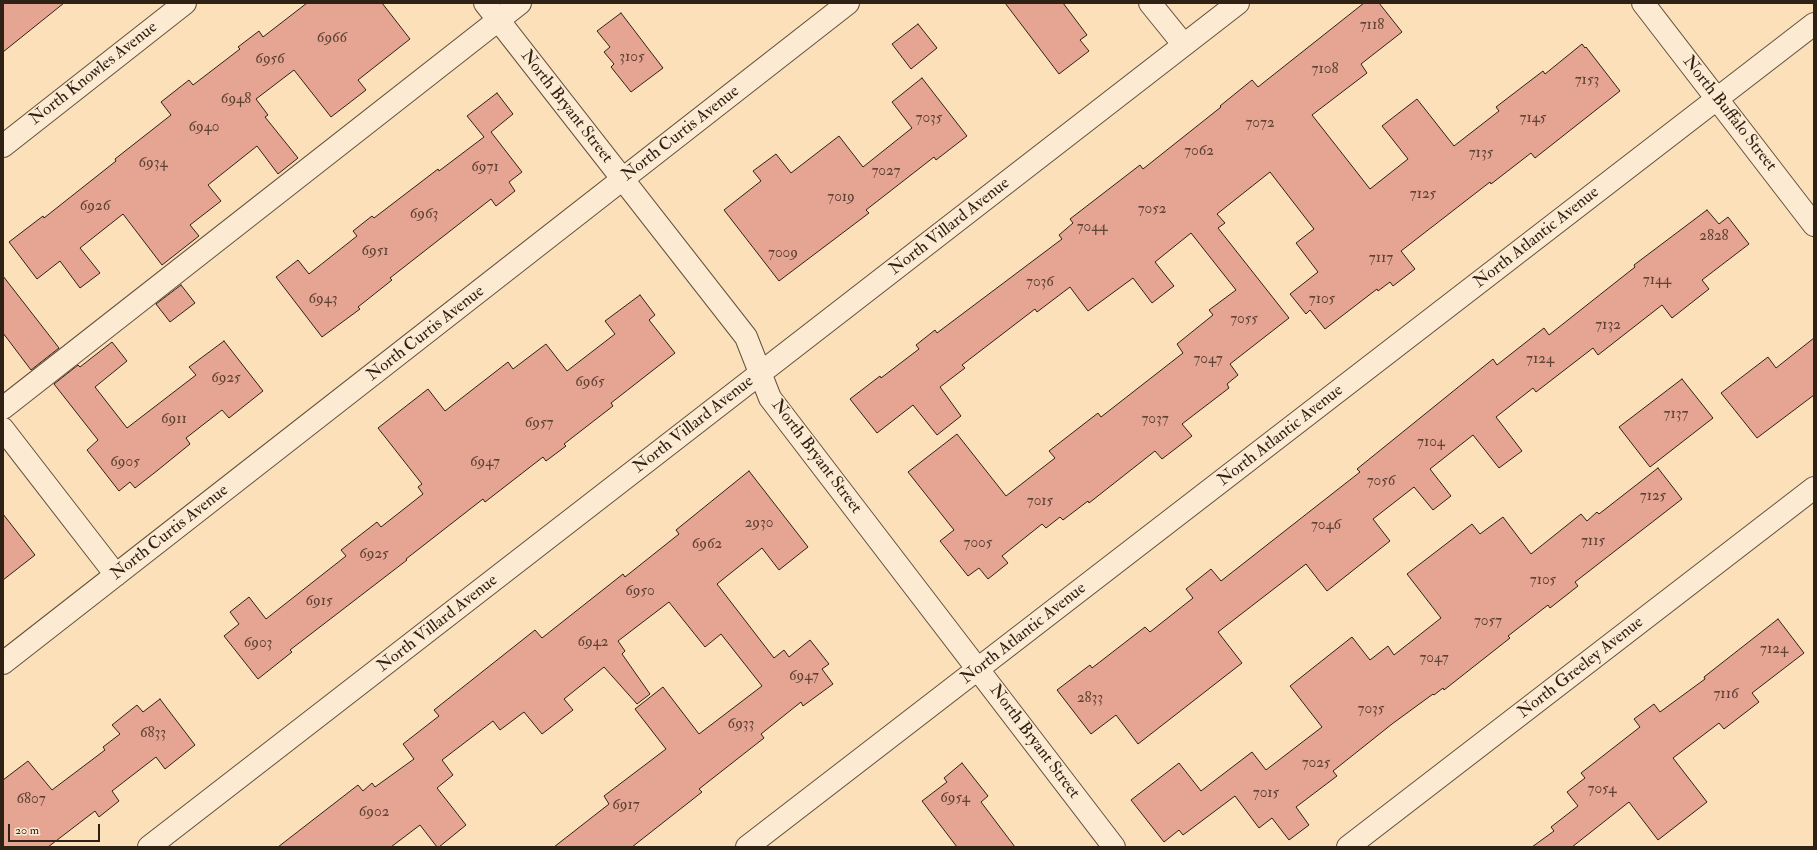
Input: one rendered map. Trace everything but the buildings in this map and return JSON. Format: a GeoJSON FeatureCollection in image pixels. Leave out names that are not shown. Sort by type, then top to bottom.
{"type":"FeatureCollection","features":[{"type":"Feature","properties":{"kind":"street","name":"North Knowles Avenue"},"geometry":{"type":"LineString","coordinates":[[3,146],[185,3]]}},
{"type":"Feature","properties":{"kind":"street","name":"North Bryant Street"},"geometry":{"type":"LineString","coordinates":[[485,3],[746,337],[770,398],[1114,847]]}},
{"type":"Feature","properties":{"kind":"street"},"geometry":{"type":"LineString","coordinates":[[3,408],[520,3]]}},
{"type":"Feature","properties":{"kind":"street","name":"North Curtis Avenue"},"geometry":{"type":"LineString","coordinates":[[3,663],[848,3]]}},
{"type":"Feature","properties":{"kind":"street"},"geometry":{"type":"LineString","coordinates":[[1150,3],[1184,45]]}},
{"type":"Feature","properties":{"kind":"street","name":"North Villard Avenue"},"geometry":{"type":"LineString","coordinates":[[149,847],[1238,3]]}},
{"type":"Feature","properties":{"kind":"street","name":"North Buffalo Street"},"geometry":{"type":"LineString","coordinates":[[1643,3],[1718,98],[1814,225]]}},
{"type":"Feature","properties":{"kind":"street","name":"North Atlantic Avenue"},"geometry":{"type":"LineString","coordinates":[[747,847],[1814,24]]}},
{"type":"Feature","properties":{"kind":"street"},"geometry":{"type":"LineString","coordinates":[[3,429],[116,575]]}},
{"type":"Feature","properties":{"kind":"street","name":"North Greeley Avenue"},"geometry":{"type":"LineString","coordinates":[[1348,847],[1814,488]]}}]}
